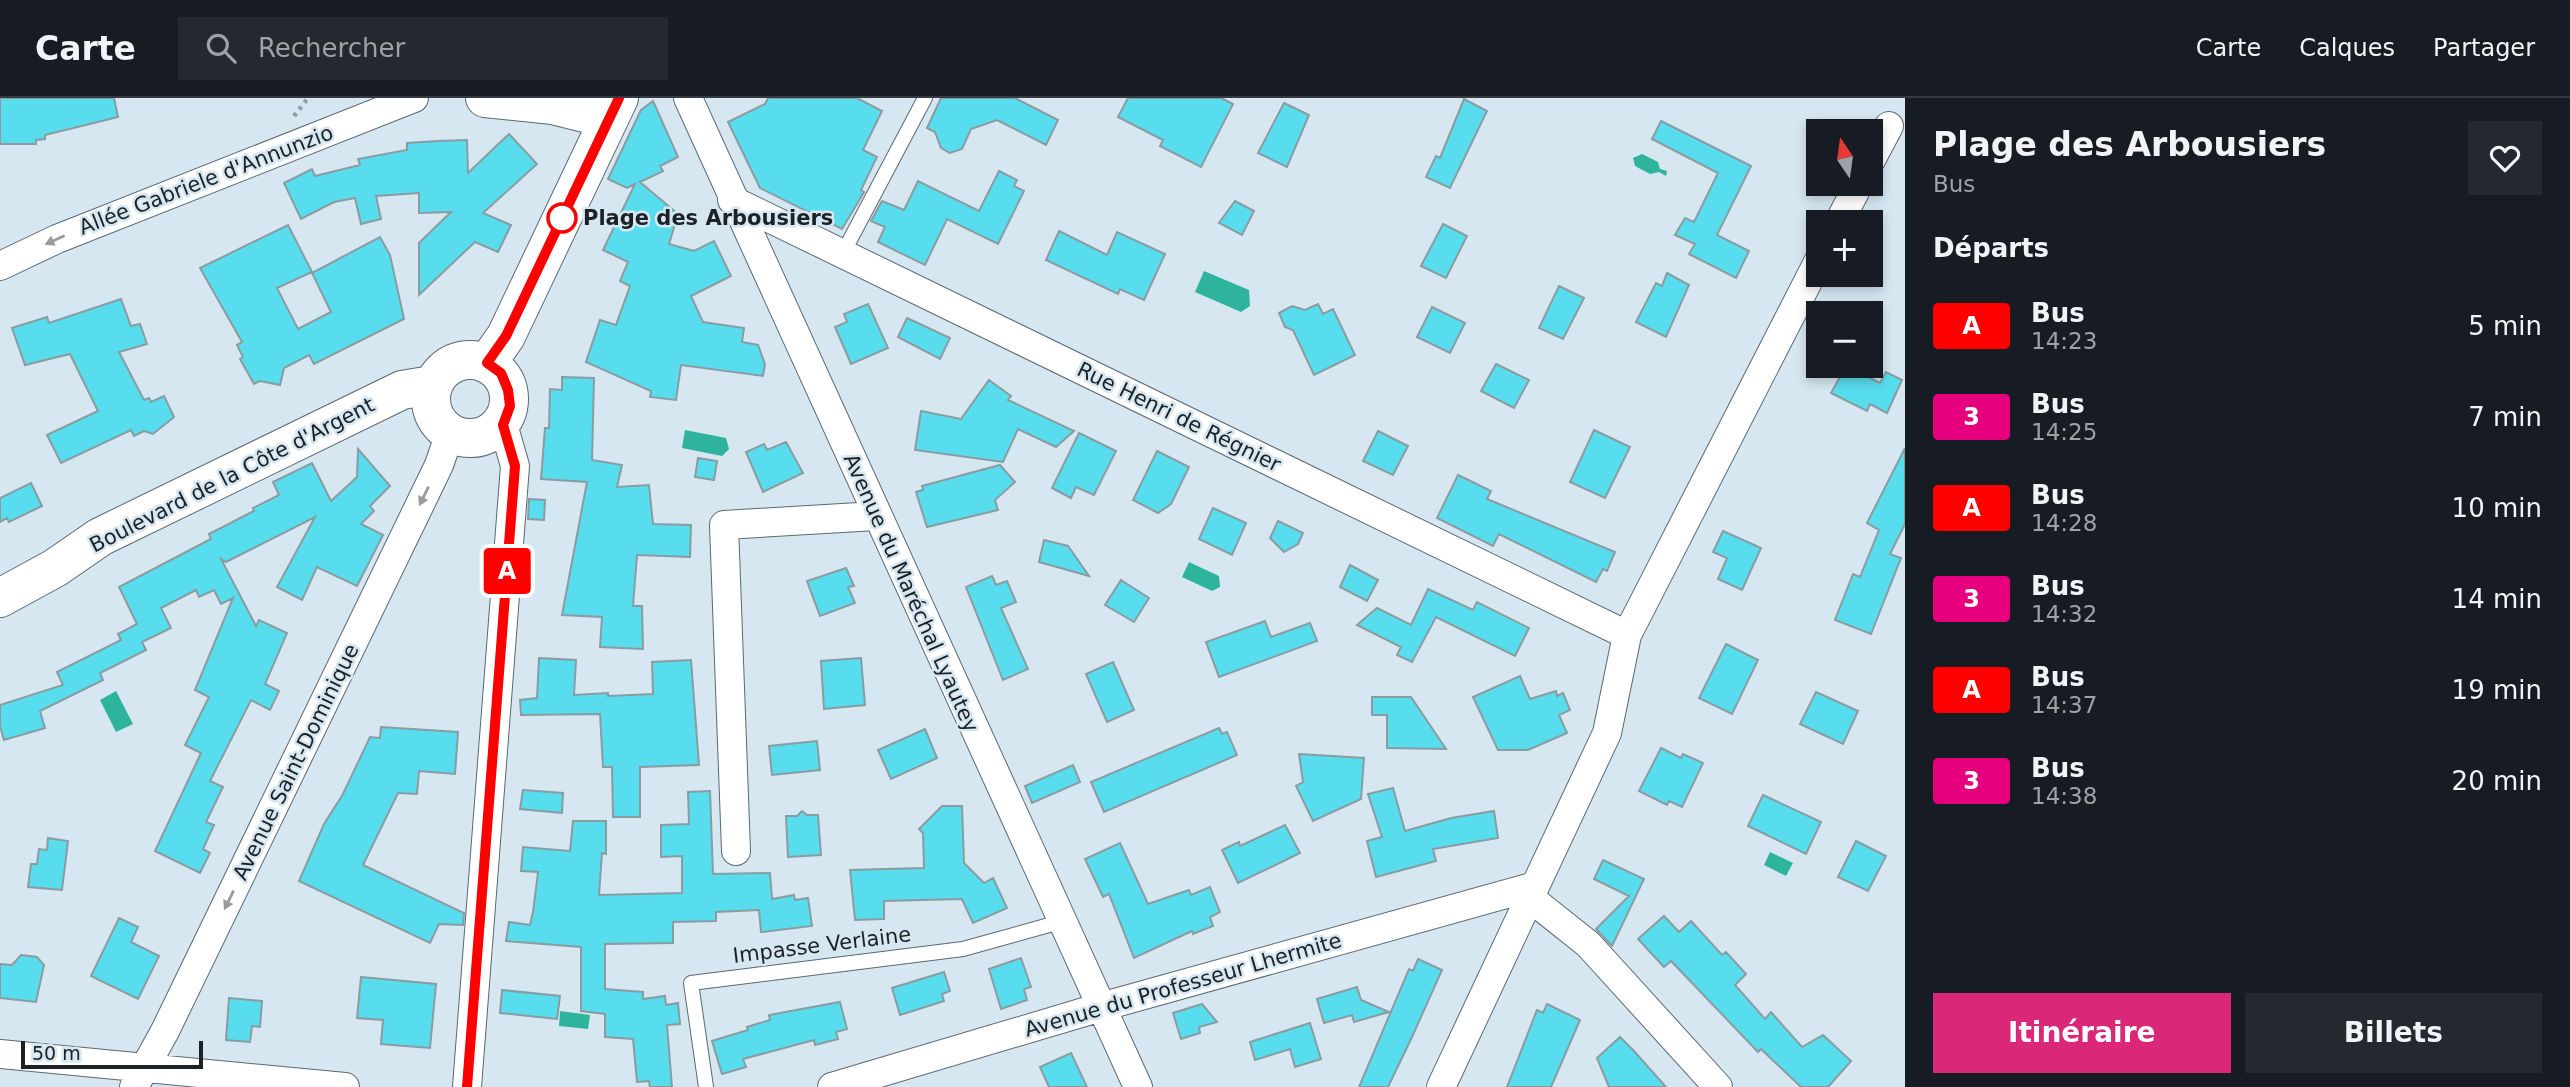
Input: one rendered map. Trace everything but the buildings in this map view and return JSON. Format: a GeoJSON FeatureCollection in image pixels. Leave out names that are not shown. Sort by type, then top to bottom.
{"type":"FeatureCollection","features":[{"type":"Feature","properties":{"kind":"main road"},"geometry":{"type":"LineString","coordinates":[[432,384],[429,402],[436,419],[450,433],[464,438],[480,435],[503,425],[510,406],[508,390],[501,373],[487,363],[506,336],[614,108],[485,98]]}},
{"type":"Feature","properties":{"kind":"main road","name":"Boulevard de la Côte d'Argent"},"geometry":{"type":"LineString","coordinates":[[0,596],[55,568],[100,537],[402,390],[432,384],[444,370],[463,360],[487,363]]}},
{"type":"Feature","properties":{"kind":"street","name":"Allée Gabriele d'Annunzio"},"geometry":{"type":"LineString","coordinates":[[0,266],[57,239],[415,98]]}},
{"type":"Feature","properties":{"kind":"street","name":"Avenue du Maréchal Lyautey"},"geometry":{"type":"LineString","coordinates":[[688,98],[1060,922],[1138,1087]]}},
{"type":"Feature","properties":{"kind":"street"},"geometry":{"type":"LineString","coordinates":[[1883,137],[1889,126]]}},
{"type":"Feature","properties":{"kind":"street","name":"Rue Henri de Régnier"},"geometry":{"type":"LineString","coordinates":[[732,200],[1627,635]]}},
{"type":"Feature","properties":{"kind":"street"},"geometry":{"type":"LineString","coordinates":[[1441,1087],[1607,733],[1627,635],[1806,285]]}},
{"type":"Feature","properties":{"kind":"street"},"geometry":{"type":"LineString","coordinates":[[467,1087],[515,466],[503,425]]}},
{"type":"Feature","properties":{"kind":"street","name":"Avenue Saint-Dominique"},"geometry":{"type":"LineString","coordinates":[[140,1078],[439,465],[450,433]]}},
{"type":"Feature","properties":{"kind":"street"},"geometry":{"type":"LineString","coordinates":[[736,850],[724,525],[876,516]]}},
{"type":"Feature","properties":{"kind":"street"},"geometry":{"type":"LineString","coordinates":[[1532,892],[1588,944],[1718,1087]]}},
{"type":"Feature","properties":{"kind":"street","name":"Avenue du Professeur Lhermite"},"geometry":{"type":"LineString","coordinates":[[832,1087],[1101,1007],[1532,892]]}},
{"type":"Feature","properties":{"kind":"street"},"geometry":{"type":"LineString","coordinates":[[0,1054],[140,1078],[345,1087]]}},
{"type":"Feature","properties":{"kind":"lane"},"geometry":{"type":"LineString","coordinates":[[843,253],[925,98]]}},
{"type":"Feature","properties":{"kind":"lane","name":"Impasse Verlaine"},"geometry":{"type":"LineString","coordinates":[[706,1087],[691,982],[963,949],[1060,922]]}},
{"type":"Feature","properties":{"kind":"shaded area"},"geometry":{"type":"Polygon","coordinates":[[[1642,154],[1658,162],[1660,169],[1667,171],[1666,176],[1659,172],[1650,174],[1635,166],[1633,158],[1642,154]]]}},
{"type":"Feature","properties":{"kind":"shaded area"},"geometry":{"type":"Polygon","coordinates":[[[1204,271],[1249,290],[1250,306],[1241,312],[1195,292],[1204,271]]]}},
{"type":"Feature","properties":{"kind":"shaded area"},"geometry":{"type":"Polygon","coordinates":[[[685,430],[726,438],[729,449],[722,456],[682,448],[685,430]]]}},
{"type":"Feature","properties":{"kind":"shaded area"},"geometry":{"type":"Polygon","coordinates":[[[1189,562],[1219,576],[1220,587],[1212,591],[1182,577],[1189,562]]]}},
{"type":"Feature","properties":{"kind":"shaded area"},"geometry":{"type":"Polygon","coordinates":[[[116,691],[133,724],[116,732],[100,700],[116,691]]]}},
{"type":"Feature","properties":{"kind":"shaded area"},"geometry":{"type":"Polygon","coordinates":[[[1770,852],[1793,863],[1786,876],[1764,865],[1770,852]]]}},
{"type":"Feature","properties":{"kind":"shaded area"},"geometry":{"type":"Polygon","coordinates":[[[560,1011],[590,1015],[588,1029],[559,1026],[560,1011]]]}},
{"type":"Feature","properties":{"kind":"bus line","name":"A"},"geometry":{"type":"LineString","coordinates":[[467,1087],[515,466],[503,425],[510,406],[508,390],[501,373],[487,363],[506,336],[619,98]]}},
{"type":"Feature","properties":{"kind":"place","name":"Plage des Arbousiers"},"geometry":{"type":"Point","coordinates":[562,218]}}]}
